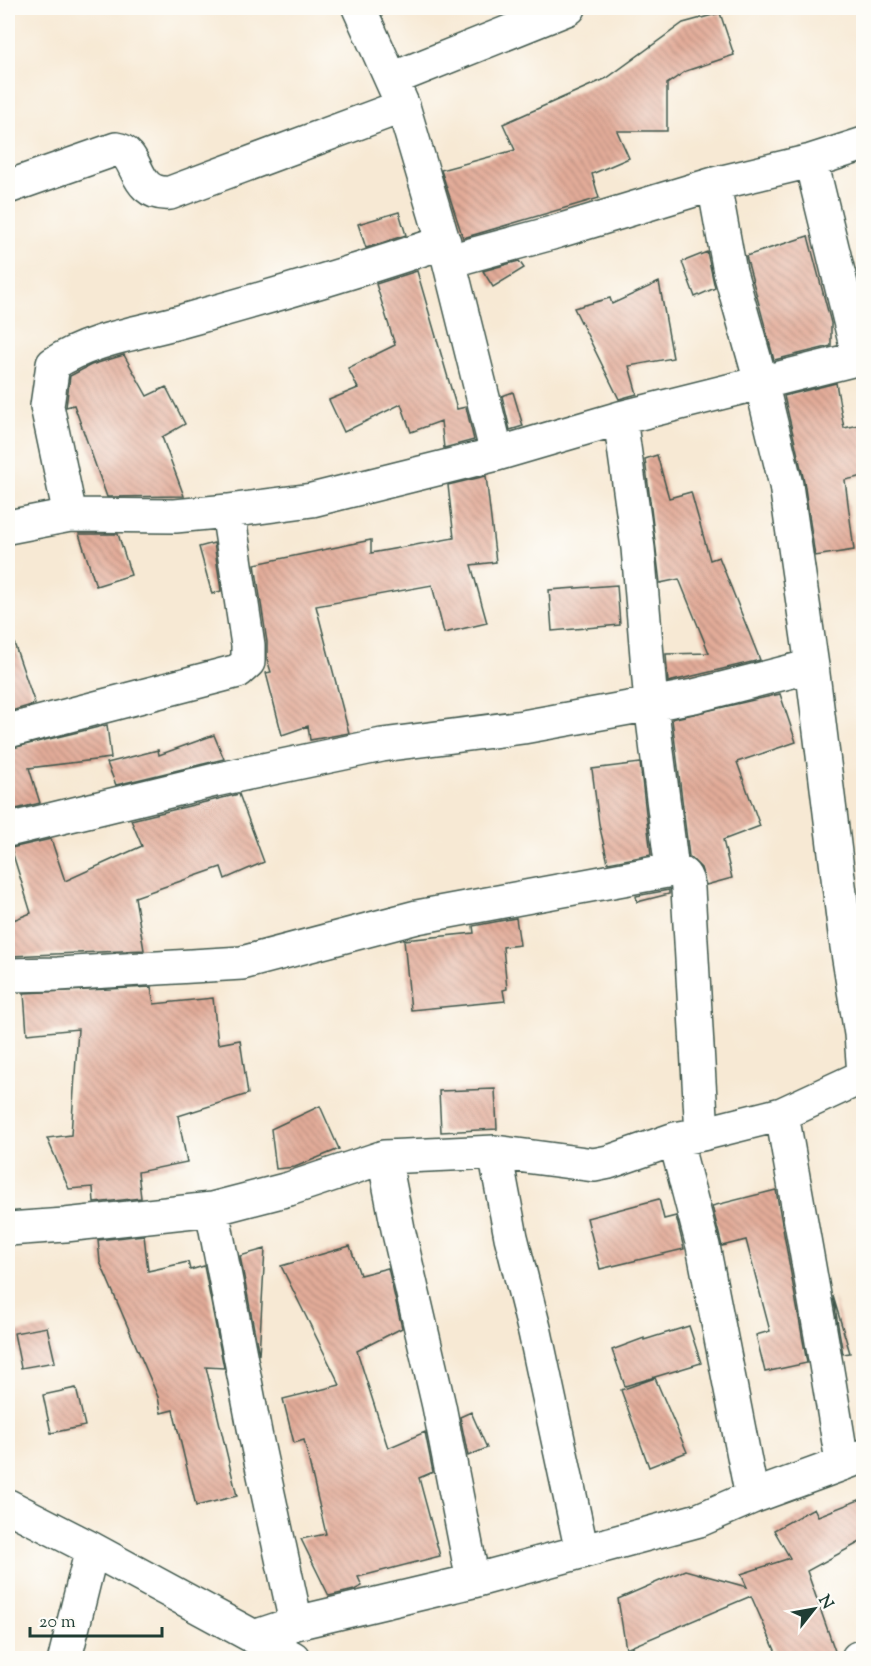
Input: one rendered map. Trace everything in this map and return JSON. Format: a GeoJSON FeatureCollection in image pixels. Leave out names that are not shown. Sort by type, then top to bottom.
{"type":"FeatureCollection","features":[{"type":"Feature","properties":{"kind":"street"},"geometry":{"type":"LineString","coordinates":[[359,8],[398,93],[446,252],[497,454]]}},
{"type":"Feature","properties":{"kind":"street"},"geometry":{"type":"LineString","coordinates":[[8,187],[116,149],[125,153],[148,190],[158,194],[170,193],[398,93],[569,8]]}},
{"type":"Feature","properties":{"kind":"street"},"geometry":{"type":"LineString","coordinates":[[70,515],[47,405],[53,364],[69,354],[101,341],[177,323],[345,275],[446,252],[552,234],[714,184],[811,161],[864,144]]}},
{"type":"Feature","properties":{"kind":"street"},"geometry":{"type":"LineString","coordinates":[[8,527],[70,515],[175,516],[312,500],[497,454],[620,418],[861,358],[811,161]]}},
{"type":"Feature","properties":{"kind":"street"},"geometry":{"type":"LineString","coordinates":[[8,1229],[212,1209],[289,1189],[384,1157],[495,1152],[594,1165],[689,1136],[782,1114],[864,1075],[861,1034],[844,923],[812,666],[786,485],[761,382],[730,272],[714,184]]}},
{"type":"Feature","properties":{"kind":"street"},"geometry":{"type":"LineString","coordinates":[[620,418],[638,548],[651,704],[672,870]]}},
{"type":"Feature","properties":{"kind":"street"},"geometry":{"type":"LineString","coordinates":[[8,731],[238,671],[248,662],[248,645],[228,511]]}},
{"type":"Feature","properties":{"kind":"street"},"geometry":{"type":"LineString","coordinates":[[8,830],[215,780],[382,745],[523,727],[651,704],[694,696],[812,666]]}},
{"type":"Feature","properties":{"kind":"street"},"geometry":{"type":"LineString","coordinates":[[8,975],[242,963],[417,917],[672,870],[682,872],[688,882],[689,1136],[703,1246],[752,1497]]}},
{"type":"Feature","properties":{"kind":"street"},"geometry":{"type":"LineString","coordinates":[[254,1637],[296,1623],[473,1581],[699,1520],[752,1497],[853,1459],[824,1344],[802,1236],[782,1114]]}},
{"type":"Feature","properties":{"kind":"street"},"geometry":{"type":"LineString","coordinates":[[495,1152],[511,1237],[535,1332],[582,1552]]}},
{"type":"Feature","properties":{"kind":"street"},"geometry":{"type":"LineString","coordinates":[[384,1157],[398,1229],[439,1406],[473,1581]]}},
{"type":"Feature","properties":{"kind":"street"},"geometry":{"type":"LineString","coordinates":[[212,1209],[256,1438],[296,1623]]}},
{"type":"Feature","properties":{"kind":"street"},"geometry":{"type":"LineString","coordinates":[[8,1506],[92,1549],[293,1659]]}},
{"type":"Feature","properties":{"kind":"street"},"geometry":{"type":"LineString","coordinates":[[65,1659],[92,1549]]}},
{"type":"Feature","properties":{"kind":"street"},"geometry":{"type":"LineString","coordinates":[[858,1659],[864,1656]]}},
{"type":"Feature","properties":{"kind":"building"},"geometry":{"type":"Polygon","coordinates":[[[720,13],[734,55],[686,71],[667,84],[667,131],[617,131],[629,158],[592,174],[599,198],[463,238],[441,170],[515,150],[503,124],[607,78],[683,23],[720,13]]]}},
{"type":"Feature","properties":{"kind":"building"},"geometry":{"type":"Polygon","coordinates":[[[399,212],[406,235],[366,248],[358,224],[399,212]]]}},
{"type":"Feature","properties":{"kind":"building"},"geometry":{"type":"Polygon","coordinates":[[[808,236],[831,323],[831,346],[774,360],[746,256],[808,236]]]}},
{"type":"Feature","properties":{"kind":"building"},"geometry":{"type":"Polygon","coordinates":[[[707,252],[715,288],[695,297],[682,262],[707,252]]]}},
{"type":"Feature","properties":{"kind":"building"},"geometry":{"type":"Polygon","coordinates":[[[519,261],[524,268],[493,287],[483,271],[519,261]]]}},
{"type":"Feature","properties":{"kind":"building"},"geometry":{"type":"Polygon","coordinates":[[[417,271],[457,409],[466,407],[474,440],[444,448],[441,421],[411,432],[401,404],[344,432],[329,400],[358,388],[348,368],[395,345],[376,284],[417,271]]]}},
{"type":"Feature","properties":{"kind":"building"},"geometry":{"type":"Polygon","coordinates":[[[659,282],[673,358],[629,366],[637,394],[619,399],[574,308],[610,298],[612,304],[659,282]]]}},
{"type":"Feature","properties":{"kind":"building"},"geometry":{"type":"Polygon","coordinates":[[[124,355],[147,396],[166,387],[185,424],[162,437],[184,496],[107,497],[74,405],[66,407],[70,376],[91,365],[124,355]]]}},
{"type":"Feature","properties":{"kind":"building"},"geometry":{"type":"Polygon","coordinates":[[[836,383],[844,428],[864,424],[864,476],[845,480],[854,550],[815,556],[804,481],[784,396],[836,383]]]}},
{"type":"Feature","properties":{"kind":"building"},"geometry":{"type":"Polygon","coordinates":[[[513,392],[523,426],[510,430],[502,396],[513,392]]]}},
{"type":"Feature","properties":{"kind":"building"},"geometry":{"type":"Polygon","coordinates":[[[657,455],[669,498],[691,492],[710,560],[719,557],[760,660],[668,682],[666,654],[709,653],[679,579],[660,583],[645,459],[657,455]]]}},
{"type":"Feature","properties":{"kind":"building"},"geometry":{"type":"Polygon","coordinates":[[[486,476],[496,562],[471,565],[487,623],[444,633],[432,585],[316,606],[349,733],[310,740],[308,726],[282,735],[266,673],[271,672],[267,659],[267,642],[255,564],[371,540],[371,553],[454,538],[448,485],[486,476]]]}},
{"type":"Feature","properties":{"kind":"building"},"geometry":{"type":"Polygon","coordinates":[[[79,534],[118,534],[131,575],[96,586],[79,534]]]}},
{"type":"Feature","properties":{"kind":"building"},"geometry":{"type":"Polygon","coordinates":[[[214,543],[221,591],[212,594],[199,547],[214,543]]]}},
{"type":"Feature","properties":{"kind":"building"},"geometry":{"type":"Polygon","coordinates":[[[617,585],[620,625],[552,631],[549,590],[617,585]]]}},
{"type":"Feature","properties":{"kind":"building"},"geometry":{"type":"Polygon","coordinates":[[[13,640],[35,704],[8,712],[8,641],[13,640]]]}},
{"type":"Feature","properties":{"kind":"building"},"geometry":{"type":"Polygon","coordinates":[[[780,694],[796,742],[737,762],[760,826],[723,840],[732,878],[706,885],[701,868],[689,856],[672,719],[780,694]]]}},
{"type":"Feature","properties":{"kind":"building"},"geometry":{"type":"Polygon","coordinates":[[[107,725],[111,758],[29,768],[40,803],[8,811],[8,749],[107,725]]]}},
{"type":"Feature","properties":{"kind":"building"},"geometry":{"type":"Polygon","coordinates":[[[214,735],[224,759],[116,785],[107,763],[158,750],[159,755],[214,735]]]}},
{"type":"Feature","properties":{"kind":"building"},"geometry":{"type":"Polygon","coordinates":[[[640,763],[651,855],[608,863],[599,824],[592,769],[640,763]]]}},
{"type":"Feature","properties":{"kind":"building"},"geometry":{"type":"Polygon","coordinates":[[[239,794],[264,862],[225,879],[221,867],[135,897],[144,950],[11,956],[8,947],[8,922],[31,913],[11,848],[51,839],[65,881],[142,846],[131,820],[239,794]]]}},
{"type":"Feature","properties":{"kind":"building"},"geometry":{"type":"Polygon","coordinates":[[[669,890],[669,894],[637,902],[636,896],[669,890]]]}},
{"type":"Feature","properties":{"kind":"building"},"geometry":{"type":"Polygon","coordinates":[[[516,918],[520,945],[503,947],[507,989],[503,990],[505,1001],[411,1010],[404,940],[474,933],[473,926],[516,918]]]}},
{"type":"Feature","properties":{"kind":"building"},"geometry":{"type":"Polygon","coordinates":[[[151,987],[154,1004],[213,998],[218,1044],[240,1040],[248,1094],[178,1116],[187,1162],[138,1172],[141,1198],[94,1203],[93,1187],[69,1189],[47,1138],[71,1135],[78,1029],[27,1034],[24,993],[151,987]]]}},
{"type":"Feature","properties":{"kind":"building"},"geometry":{"type":"Polygon","coordinates":[[[495,1089],[497,1129],[441,1132],[439,1091],[495,1089]]]}},
{"type":"Feature","properties":{"kind":"building"},"geometry":{"type":"Polygon","coordinates":[[[320,1106],[339,1149],[295,1167],[276,1169],[271,1129],[320,1106]]]}},
{"type":"Feature","properties":{"kind":"building"},"geometry":{"type":"Polygon","coordinates":[[[776,1190],[807,1363],[765,1372],[756,1335],[770,1331],[746,1240],[722,1246],[712,1206],[776,1190]]]}},
{"type":"Feature","properties":{"kind":"building"},"geometry":{"type":"Polygon","coordinates":[[[659,1199],[664,1219],[676,1216],[684,1249],[600,1269],[587,1218],[659,1199]]]}},
{"type":"Feature","properties":{"kind":"building"},"geometry":{"type":"Polygon","coordinates":[[[144,1235],[148,1271],[188,1262],[190,1270],[204,1266],[224,1368],[206,1367],[237,1496],[196,1506],[173,1410],[161,1413],[158,1397],[100,1262],[98,1240],[144,1235]]]}},
{"type":"Feature","properties":{"kind":"building"},"geometry":{"type":"Polygon","coordinates":[[[350,1246],[360,1275],[388,1268],[402,1328],[357,1351],[388,1448],[425,1432],[433,1472],[419,1478],[440,1556],[358,1577],[362,1586],[329,1596],[301,1539],[326,1534],[304,1440],[294,1443],[283,1399],[340,1385],[281,1266],[350,1246]]]}},
{"type":"Feature","properties":{"kind":"building"},"geometry":{"type":"Polygon","coordinates":[[[265,1249],[259,1355],[240,1256],[265,1249]]]}},
{"type":"Feature","properties":{"kind":"building"},"geometry":{"type":"Polygon","coordinates":[[[833,1296],[850,1353],[843,1354],[833,1296]]]}},
{"type":"Feature","properties":{"kind":"building"},"geometry":{"type":"Polygon","coordinates":[[[689,1326],[701,1363],[625,1386],[612,1350],[644,1338],[644,1340],[689,1326]]]}},
{"type":"Feature","properties":{"kind":"building"},"geometry":{"type":"Polygon","coordinates":[[[47,1327],[55,1362],[21,1368],[14,1333],[47,1327]]]}},
{"type":"Feature","properties":{"kind":"building"},"geometry":{"type":"Polygon","coordinates":[[[655,1378],[687,1452],[649,1467],[621,1390],[655,1378]]]}},
{"type":"Feature","properties":{"kind":"building"},"geometry":{"type":"Polygon","coordinates":[[[76,1388],[85,1426],[51,1433],[43,1395],[76,1388]]]}},
{"type":"Feature","properties":{"kind":"building"},"geometry":{"type":"Polygon","coordinates":[[[471,1412],[487,1448],[468,1456],[460,1417],[471,1412]]]}},
{"type":"Feature","properties":{"kind":"building"},"geometry":{"type":"Polygon","coordinates":[[[864,1498],[864,1540],[807,1571],[835,1651],[814,1659],[779,1659],[751,1596],[626,1649],[618,1599],[685,1570],[747,1587],[741,1574],[790,1558],[774,1530],[814,1508],[818,1516],[864,1498]]]}}]}
